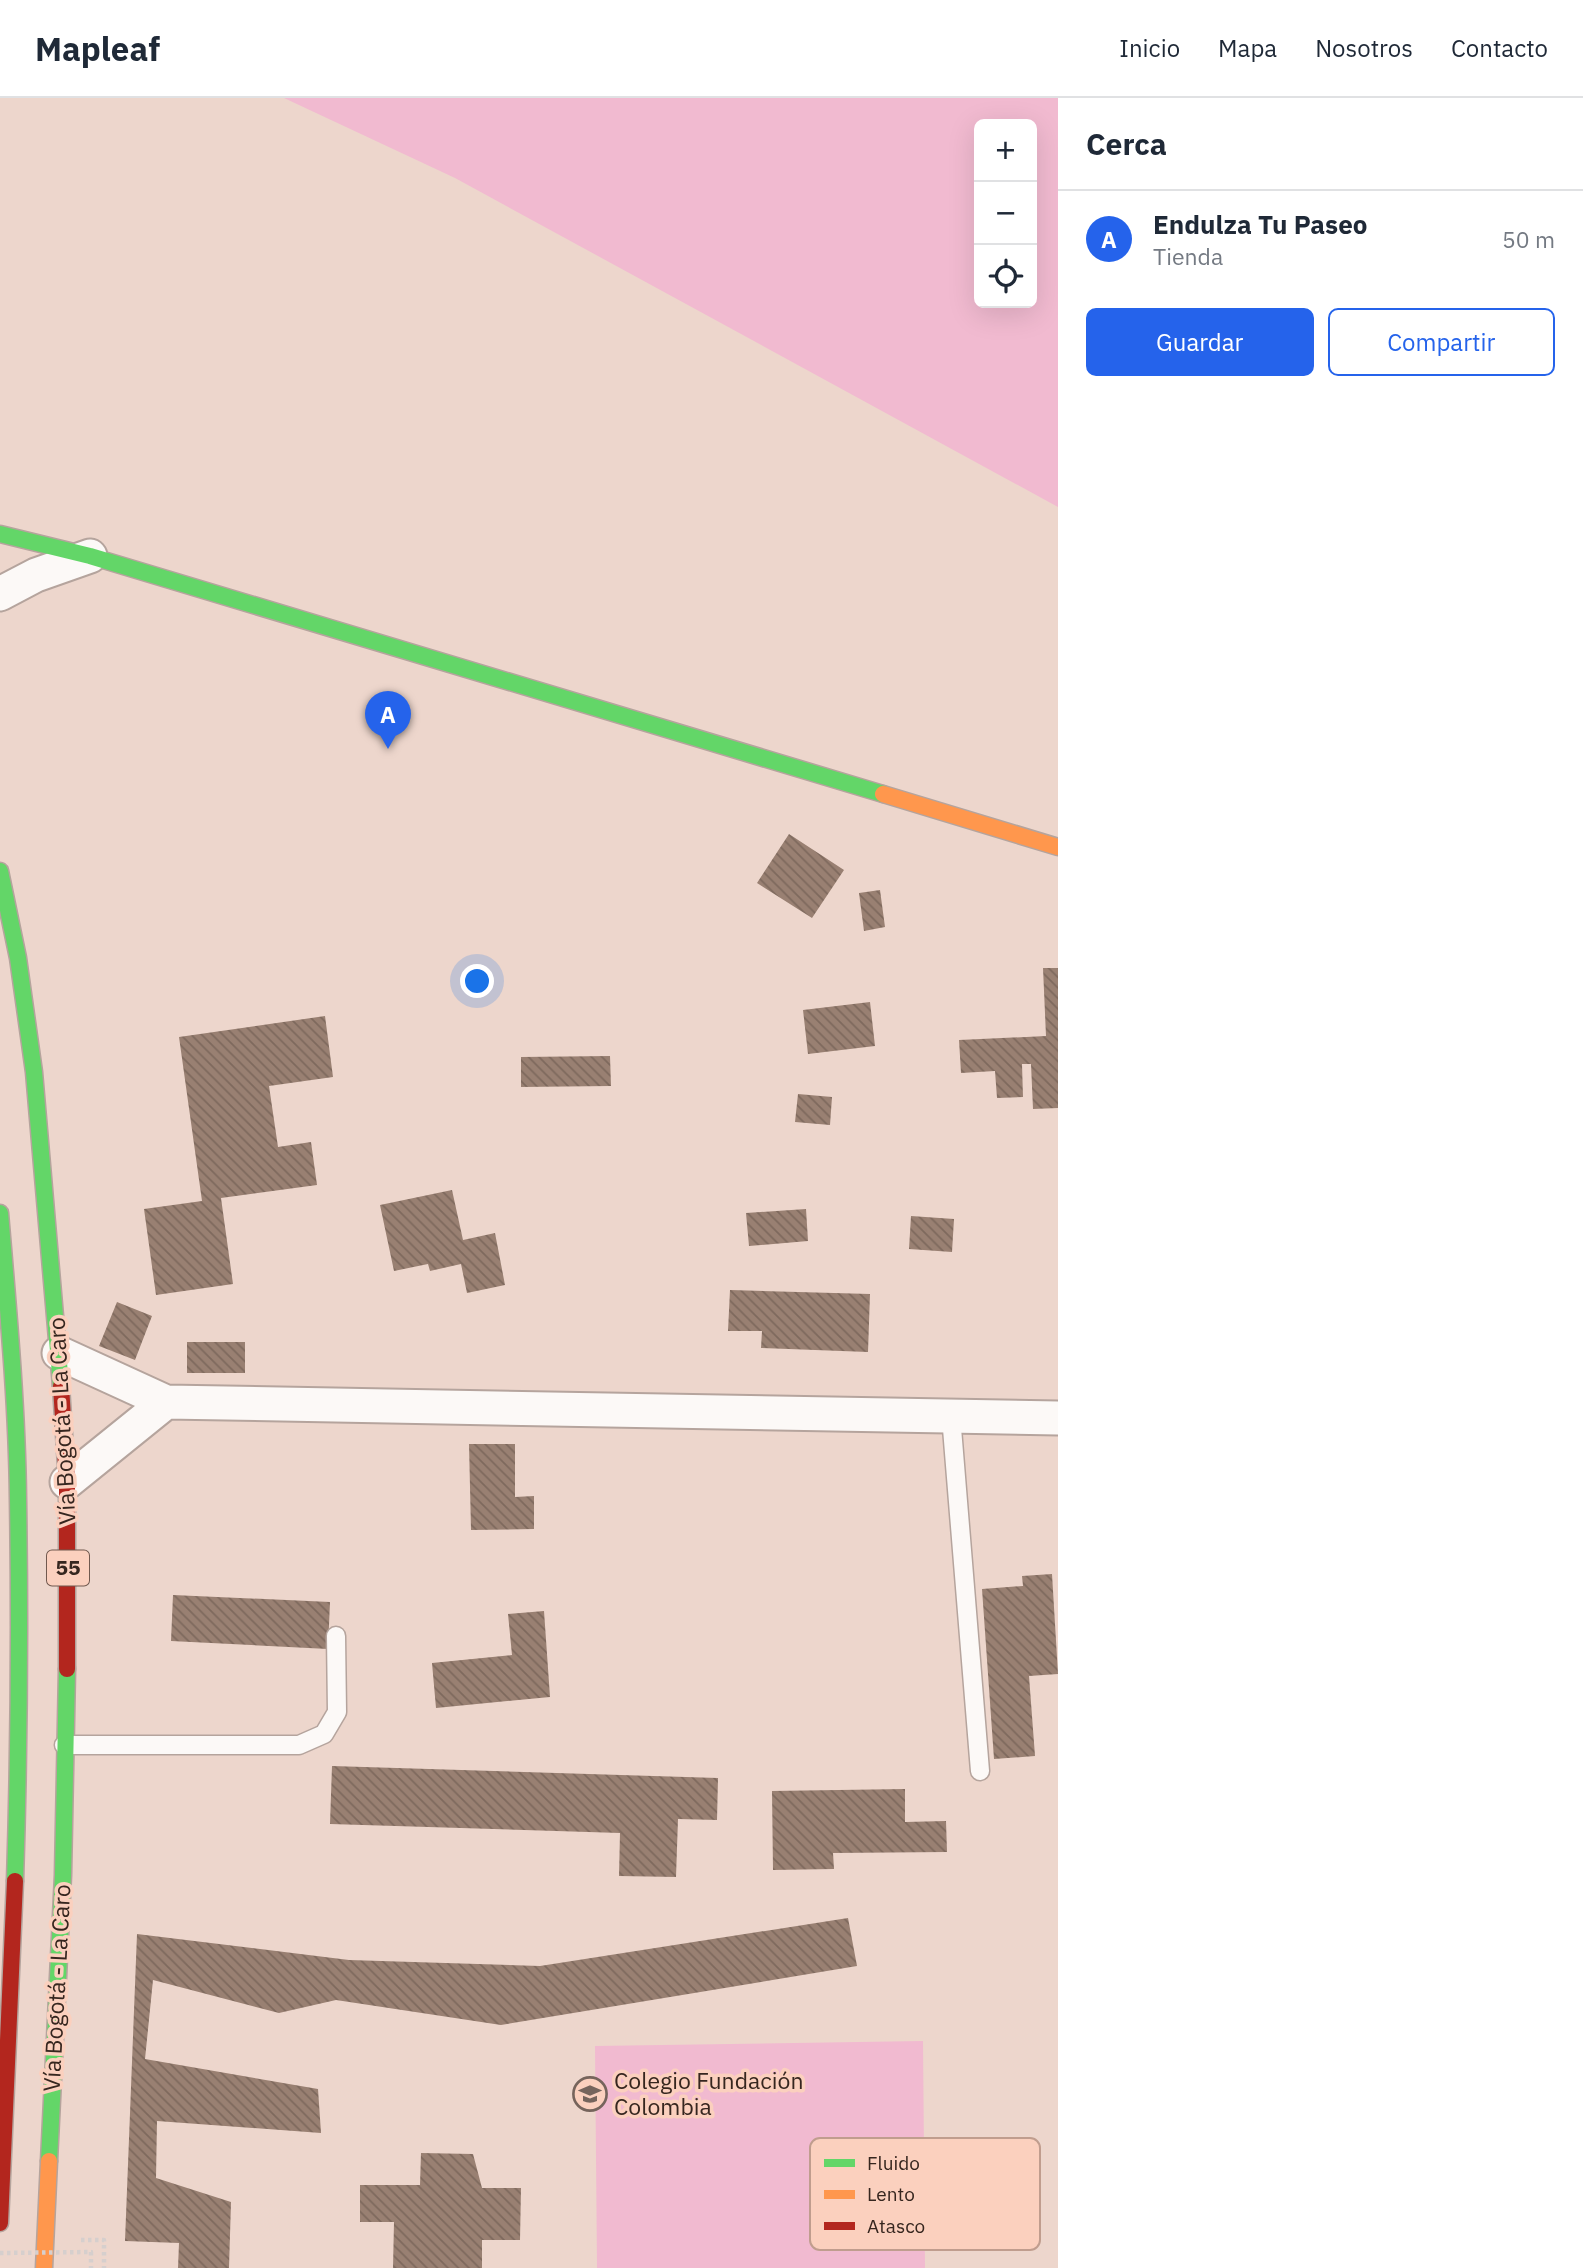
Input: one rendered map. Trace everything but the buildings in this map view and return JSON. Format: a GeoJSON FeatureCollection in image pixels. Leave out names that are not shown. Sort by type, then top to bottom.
{"type":"FeatureCollection","features":[{"type":"Feature","properties":{"kind":"main road"},"geometry":{"type":"LineString","coordinates":[[0,534],[90,556],[1058,847]]}},
{"type":"Feature","properties":{"kind":"main road","name":"Vía Bogotá - La Caro"},"geometry":{"type":"LineString","coordinates":[[0,871],[18,958],[34,1072],[59,1353],[67,1482],[64,1875],[44,2268]]}},
{"type":"Feature","properties":{"kind":"main road","name":"Vía Bogotá - La Caro"},"geometry":{"type":"LineString","coordinates":[[0,1213],[4,1324],[18,1497],[18,1792],[0,2223]]}},
{"type":"Feature","properties":{"kind":"street"},"geometry":{"type":"LineString","coordinates":[[0,594],[59,565],[90,556]]}},
{"type":"Feature","properties":{"kind":"street"},"geometry":{"type":"LineString","coordinates":[[59,1353],[166,1402],[1058,1418]]}},
{"type":"Feature","properties":{"kind":"street"},"geometry":{"type":"LineString","coordinates":[[67,1482],[166,1402]]}},
{"type":"Feature","properties":{"kind":"lane"},"geometry":{"type":"LineString","coordinates":[[951,1416],[980,1771]]}},
{"type":"Feature","properties":{"kind":"lane"},"geometry":{"type":"LineString","coordinates":[[64,1745],[299,1745],[324,1734],[337,1712],[336,1636]]}},
{"type":"Feature","properties":{"kind":"path"},"geometry":{"type":"LineString","coordinates":[[104,2239],[104,2268]]}},
{"type":"Feature","properties":{"kind":"path"},"geometry":{"type":"LineString","coordinates":[[0,2253],[91,2252],[91,2268]]}},
{"type":"Feature","properties":{"kind":"shaded area"},"geometry":{"type":"Polygon","coordinates":[[[284,98],[1058,98],[1058,507],[455,178],[284,98]]]}},
{"type":"Feature","properties":{"kind":"shaded area"},"geometry":{"type":"Polygon","coordinates":[[[923,2041],[924,2138],[810,2138],[810,2250],[925,2250],[925,2268],[597,2268],[595,2046],[923,2041]]]}},
{"type":"Feature","properties":{"kind":"traffic: fast"},"geometry":{"type":"LineString","coordinates":[[0,534],[90,556],[883,794]]}},
{"type":"Feature","properties":{"kind":"traffic: fast"},"geometry":{"type":"LineString","coordinates":[[0,871],[18,958],[34,1072],[61,1386]]}},
{"type":"Feature","properties":{"kind":"traffic: fast"},"geometry":{"type":"LineString","coordinates":[[0,1213],[12,1356],[17,1463],[19,1690],[15,1881]]}},
{"type":"Feature","properties":{"kind":"traffic: fast"},"geometry":{"type":"LineString","coordinates":[[49,2161],[63,1875],[67,1669]]}},
{"type":"Feature","properties":{"kind":"traffic: slow"},"geometry":{"type":"LineString","coordinates":[[883,794],[1058,847]]}},
{"type":"Feature","properties":{"kind":"traffic: slow"},"geometry":{"type":"LineString","coordinates":[[44,2268],[49,2161]]}},
{"type":"Feature","properties":{"kind":"traffic: jam"},"geometry":{"type":"LineString","coordinates":[[61,1386],[67,1482],[67,1669]]}},
{"type":"Feature","properties":{"kind":"traffic: jam"},"geometry":{"type":"LineString","coordinates":[[0,2223],[15,1881]]}},
{"type":"Feature","properties":{"kind":"place","name":"Endulza Tu Paseo"},"geometry":{"type":"Point","coordinates":[388,749]}},
{"type":"Feature","properties":{"kind":"place","name":"Colegio Fundación Colombia"},"geometry":{"type":"Point","coordinates":[590,2094]}}]}
